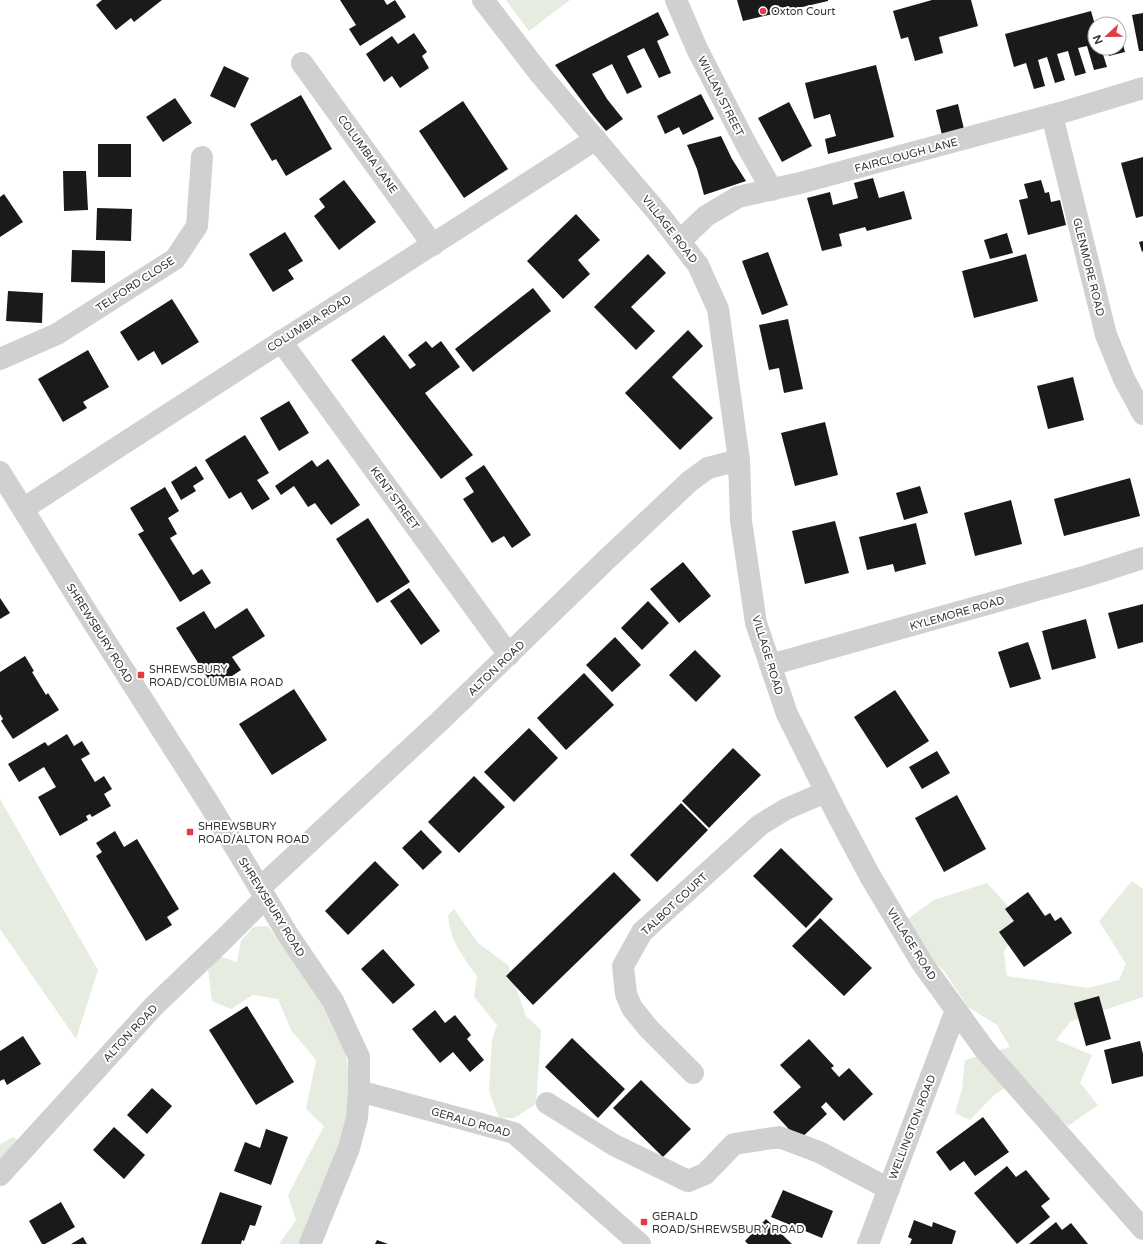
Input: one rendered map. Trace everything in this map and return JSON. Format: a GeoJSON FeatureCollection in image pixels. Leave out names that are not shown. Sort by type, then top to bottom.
{"type":"FeatureCollection","features":[{"type":"Feature","properties":{"kind":"street","name":"VILLAGE ROAD"},"geometry":{"type":"LineString","coordinates":[[484,0],[540,74],[680,241],[698,265],[718,308],[739,460],[741,521],[756,623],[787,714],[870,876],[922,963],[985,1050],[1143,1229]]}},
{"type":"Feature","properties":{"kind":"street","name":"WILLAN STREET"},"geometry":{"type":"LineString","coordinates":[[676,0],[697,49],[746,144],[772,190]]}},
{"type":"Feature","properties":{"kind":"street","name":"COLUMBIA LANE"},"geometry":{"type":"LineString","coordinates":[[302,64],[433,245]]}},
{"type":"Feature","properties":{"kind":"street","name":"FAIRCLOUGH LANE"},"geometry":{"type":"LineString","coordinates":[[680,241],[706,216],[738,197],[808,181],[1052,115],[1143,88]]}},
{"type":"Feature","properties":{"kind":"street","name":"GLENMORE ROAD"},"geometry":{"type":"LineString","coordinates":[[1052,115],[1106,335],[1124,379],[1143,414]]}},
{"type":"Feature","properties":{"kind":"street","name":"COLUMBIA ROAD"},"geometry":{"type":"LineString","coordinates":[[23,509],[596,139]]}},
{"type":"Feature","properties":{"kind":"street","name":"TELFORD CLOSE"},"geometry":{"type":"LineString","coordinates":[[0,359],[57,334],[175,259],[197,226],[202,157]]}},
{"type":"Feature","properties":{"kind":"street","name":"KENT STREET"},"geometry":{"type":"LineString","coordinates":[[281,341],[509,655]]}},
{"type":"Feature","properties":{"kind":"street","name":"ALTON ROAD"},"geometry":{"type":"LineString","coordinates":[[0,1175],[154,1006],[223,940],[263,893],[606,560],[690,481],[708,468],[739,460]]}},
{"type":"Feature","properties":{"kind":"street","name":"SHREWSBURY ROAD"},"geometry":{"type":"LineString","coordinates":[[0,472],[86,611],[208,802],[288,935],[333,1001],[359,1057],[357,1118],[349,1148],[310,1244]]}},
{"type":"Feature","properties":{"kind":"street","name":"KYLEMORE ROAD"},"geometry":{"type":"LineString","coordinates":[[770,666],[1079,578],[1143,558]]}},
{"type":"Feature","properties":{"kind":"street","name":"TALBOT COURT"},"geometry":{"type":"LineString","coordinates":[[693,1073],[648,1029],[632,1008],[626,994],[623,966],[642,932],[760,825],[786,809],[826,792]]}},
{"type":"Feature","properties":{"kind":"street","name":"WELLINGTON ROAD"},"geometry":{"type":"LineString","coordinates":[[868,1244],[956,1010]]}},
{"type":"Feature","properties":{"kind":"street","name":"GERALD ROAD"},"geometry":{"type":"LineString","coordinates":[[359,1091],[514,1133],[640,1244]]}},
{"type":"Feature","properties":{"kind":"street"},"geometry":{"type":"LineString","coordinates":[[548,1103],[614,1145],[688,1181],[705,1174],[734,1144],[779,1137],[819,1152],[889,1189]]}},
{"type":"Feature","properties":{"kind":"shaded area"},"geometry":{"type":"Polygon","coordinates":[[[506,0],[570,0],[529,31],[506,0]]]}},
{"type":"Feature","properties":{"kind":"shaded area"},"geometry":{"type":"Polygon","coordinates":[[[0,799],[98,970],[76,1039],[0,929],[0,799]]]}},
{"type":"Feature","properties":{"kind":"shaded area"},"geometry":{"type":"Polygon","coordinates":[[[1132,881],[1143,889],[1143,997],[1071,1021],[1056,1040],[1092,1055],[1080,1083],[1098,1105],[1068,1126],[1043,1104],[1007,1086],[993,1096],[970,1120],[955,1113],[962,1089],[965,1060],[1010,1047],[997,1025],[968,1007],[944,971],[913,942],[909,918],[934,900],[987,883],[1015,914],[1017,927],[1004,952],[1007,976],[1088,988],[1119,980],[1126,964],[1099,921],[1132,881]]]}},
{"type":"Feature","properties":{"kind":"shaded area"},"geometry":{"type":"Polygon","coordinates":[[[454,909],[478,943],[508,965],[526,1016],[541,1030],[536,1104],[514,1118],[499,1118],[489,1091],[492,1040],[497,1025],[474,997],[477,976],[466,961],[451,933],[448,915],[454,909]]]}},
{"type":"Feature","properties":{"kind":"shaded area"},"geometry":{"type":"Polygon","coordinates":[[[268,926],[342,1030],[353,1102],[305,1244],[279,1244],[296,1220],[288,1195],[324,1126],[306,1109],[316,1060],[291,1030],[278,999],[253,995],[231,1009],[212,1001],[208,969],[219,956],[237,962],[241,941],[253,927],[268,926]]]}},
{"type":"Feature","properties":{"kind":"shaded area"},"geometry":{"type":"Polygon","coordinates":[[[13,1137],[20,1142],[0,1165],[0,1144],[13,1137]]]}},
{"type":"Feature","properties":{"kind":"building"},"geometry":{"type":"Polygon","coordinates":[[[102,0],[162,0],[134,22],[131,18],[116,30],[96,5],[102,0]]]}},
{"type":"Feature","properties":{"kind":"building"},"geometry":{"type":"Polygon","coordinates":[[[340,0],[384,0],[387,5],[395,0],[406,17],[360,46],[349,29],[356,25],[340,0]]]}},
{"type":"Feature","properties":{"kind":"building","name":"Oxton Court"},"geometry":{"type":"Polygon","coordinates":[[[737,0],[828,0],[828,1],[743,21],[737,0]]]}},
{"type":"Feature","properties":{"kind":"building"},"geometry":{"type":"Polygon","coordinates":[[[932,0],[971,0],[978,26],[939,37],[943,53],[915,61],[908,37],[901,39],[893,11],[932,0]]]}},
{"type":"Feature","properties":{"kind":"building"},"geometry":{"type":"Polygon","coordinates":[[[1091,11],[1092,16],[1087,16],[1087,46],[1078,48],[1086,73],[1075,76],[1068,51],[1057,54],[1065,80],[1055,83],[1047,57],[1038,60],[1045,86],[1034,89],[1026,63],[1014,67],[1005,34],[1091,11]]]}},
{"type":"Feature","properties":{"kind":"building"},"geometry":{"type":"Polygon","coordinates":[[[658,12],[669,35],[657,41],[671,73],[659,78],[644,48],[627,56],[642,87],[627,94],[612,64],[592,74],[607,99],[623,119],[606,131],[555,65],[658,12]]]}},
{"type":"Feature","properties":{"kind":"building"},"geometry":{"type":"Polygon","coordinates":[[[1143,13],[1143,51],[1139,51],[1132,15],[1143,13]]]}},
{"type":"Feature","properties":{"kind":"building"},"geometry":{"type":"Polygon","coordinates":[[[414,33],[427,52],[422,56],[429,68],[400,88],[392,76],[384,82],[366,54],[392,36],[398,44],[414,33]]]}},
{"type":"Feature","properties":{"kind":"building"},"geometry":{"type":"Polygon","coordinates":[[[1090,56],[1104,56],[1107,67],[1094,70],[1090,56]]]}},
{"type":"Feature","properties":{"kind":"building"},"geometry":{"type":"Polygon","coordinates":[[[876,65],[894,137],[828,154],[825,139],[836,136],[830,114],[814,119],[805,83],[876,65]]]}},
{"type":"Feature","properties":{"kind":"building"},"geometry":{"type":"Polygon","coordinates":[[[224,66],[249,78],[235,108],[210,96],[224,66]]]}},
{"type":"Feature","properties":{"kind":"building"},"geometry":{"type":"Polygon","coordinates":[[[701,94],[714,119],[683,135],[679,127],[665,134],[657,116],[701,94]]]}},
{"type":"Feature","properties":{"kind":"building"},"geometry":{"type":"Polygon","coordinates":[[[301,95],[332,149],[286,176],[276,159],[272,161],[250,124],[301,95]]]}},
{"type":"Feature","properties":{"kind":"building"},"geometry":{"type":"Polygon","coordinates":[[[175,98],[192,123],[163,142],[146,117],[175,98]]]}},
{"type":"Feature","properties":{"kind":"building"},"geometry":{"type":"Polygon","coordinates":[[[463,101],[508,169],[464,198],[419,131],[463,101]]]}},
{"type":"Feature","properties":{"kind":"building"},"geometry":{"type":"Polygon","coordinates":[[[789,102],[812,146],[782,162],[758,118],[789,102]]]}},
{"type":"Feature","properties":{"kind":"building"},"geometry":{"type":"Polygon","coordinates":[[[958,104],[964,129],[942,135],[936,110],[958,104]]]}},
{"type":"Feature","properties":{"kind":"building"},"geometry":{"type":"Polygon","coordinates":[[[721,136],[732,159],[746,181],[704,195],[697,169],[687,145],[721,136]]]}},
{"type":"Feature","properties":{"kind":"building"},"geometry":{"type":"Polygon","coordinates":[[[98,144],[131,144],[131,177],[98,177],[98,144]]]}},
{"type":"Feature","properties":{"kind":"building"},"geometry":{"type":"Polygon","coordinates":[[[1143,157],[1143,216],[1136,218],[1121,163],[1143,157]]]}},
{"type":"Feature","properties":{"kind":"building"},"geometry":{"type":"Polygon","coordinates":[[[63,171],[86,171],[88,210],[64,211],[63,171]]]}},
{"type":"Feature","properties":{"kind":"building"},"geometry":{"type":"Polygon","coordinates":[[[873,178],[879,198],[904,191],[912,219],[867,231],[865,227],[839,234],[842,246],[822,251],[807,198],[830,192],[833,205],[858,198],[854,183],[873,178]]]}},
{"type":"Feature","properties":{"kind":"building"},"geometry":{"type":"Polygon","coordinates":[[[344,180],[376,222],[339,250],[314,216],[325,207],[319,199],[344,180]]]}},
{"type":"Feature","properties":{"kind":"building"},"geometry":{"type":"Polygon","coordinates":[[[1041,180],[1045,193],[1049,192],[1051,202],[1060,200],[1066,225],[1028,235],[1019,200],[1028,198],[1024,184],[1041,180]]]}},
{"type":"Feature","properties":{"kind":"building"},"geometry":{"type":"Polygon","coordinates":[[[4,194],[23,222],[0,237],[0,197],[4,194]]]}},
{"type":"Feature","properties":{"kind":"building"},"geometry":{"type":"Polygon","coordinates":[[[97,208],[132,209],[131,241],[96,240],[97,208]]]}},
{"type":"Feature","properties":{"kind":"building"},"geometry":{"type":"Polygon","coordinates":[[[576,214],[600,240],[578,260],[590,274],[563,299],[527,261],[576,214]]]}},
{"type":"Feature","properties":{"kind":"building"},"geometry":{"type":"Polygon","coordinates":[[[285,232],[303,261],[288,270],[294,279],[273,292],[249,254],[285,232]]]}},
{"type":"Feature","properties":{"kind":"building"},"geometry":{"type":"Polygon","coordinates":[[[1007,233],[1013,253],[990,259],[984,240],[1007,233]]]}},
{"type":"Feature","properties":{"kind":"building"},"geometry":{"type":"Polygon","coordinates":[[[1143,241],[1143,251],[1142,252],[1139,242],[1143,241]]]}},
{"type":"Feature","properties":{"kind":"building"},"geometry":{"type":"Polygon","coordinates":[[[72,250],[105,251],[105,283],[71,282],[72,250]]]}},
{"type":"Feature","properties":{"kind":"building"},"geometry":{"type":"Polygon","coordinates":[[[768,252],[788,305],[762,315],[742,261],[768,252]]]}},
{"type":"Feature","properties":{"kind":"building"},"geometry":{"type":"Polygon","coordinates":[[[648,254],[666,273],[631,307],[655,331],[636,350],[594,307],[648,254]]]}},
{"type":"Feature","properties":{"kind":"building"},"geometry":{"type":"Polygon","coordinates":[[[1026,254],[1038,301],[974,318],[962,271],[1026,254]]]}},
{"type":"Feature","properties":{"kind":"building"},"geometry":{"type":"Polygon","coordinates":[[[533,288],[551,311],[473,372],[455,349],[533,288]]]}},
{"type":"Feature","properties":{"kind":"building"},"geometry":{"type":"Polygon","coordinates":[[[8,291],[43,293],[42,323],[6,321],[8,291]]]}},
{"type":"Feature","properties":{"kind":"building"},"geometry":{"type":"Polygon","coordinates":[[[172,299],[199,342],[162,365],[154,351],[138,361],[120,332],[172,299]]]}},
{"type":"Feature","properties":{"kind":"building"},"geometry":{"type":"Polygon","coordinates":[[[788,319],[803,389],[784,393],[779,368],[769,370],[759,325],[788,319]]]}},
{"type":"Feature","properties":{"kind":"building"},"geometry":{"type":"Polygon","coordinates":[[[688,330],[703,346],[672,377],[713,418],[680,450],[625,393],[688,330]]]}},
{"type":"Feature","properties":{"kind":"building"},"geometry":{"type":"Polygon","coordinates":[[[384,335],[410,369],[416,365],[408,355],[426,341],[432,348],[441,341],[460,367],[425,393],[473,455],[441,479],[351,360],[384,335]]]}},
{"type":"Feature","properties":{"kind":"building"},"geometry":{"type":"Polygon","coordinates":[[[88,350],[109,387],[83,402],[87,408],[63,422],[38,379],[88,350]]]}},
{"type":"Feature","properties":{"kind":"building"},"geometry":{"type":"Polygon","coordinates":[[[1073,377],[1084,420],[1048,429],[1037,386],[1073,377]]]}},
{"type":"Feature","properties":{"kind":"building"},"geometry":{"type":"Polygon","coordinates":[[[289,401],[309,433],[279,451],[260,418],[289,401]]]}},
{"type":"Feature","properties":{"kind":"building"},"geometry":{"type":"Polygon","coordinates":[[[825,422],[838,475],[795,486],[781,433],[825,422]]]}},
{"type":"Feature","properties":{"kind":"building"},"geometry":{"type":"Polygon","coordinates":[[[245,435],[269,473],[257,480],[270,499],[252,510],[241,492],[229,499],[205,460],[245,435]]]}},
{"type":"Feature","properties":{"kind":"building"},"geometry":{"type":"Polygon","coordinates":[[[328,459],[360,505],[331,525],[315,503],[308,507],[294,486],[281,495],[275,486],[312,460],[317,467],[328,459]]]}},
{"type":"Feature","properties":{"kind":"building"},"geometry":{"type":"Polygon","coordinates":[[[484,465],[531,535],[512,548],[504,536],[492,543],[463,499],[474,492],[465,478],[484,465]]]}},
{"type":"Feature","properties":{"kind":"building"},"geometry":{"type":"Polygon","coordinates":[[[196,466],[204,479],[193,486],[196,491],[181,500],[171,482],[196,466]]]}},
{"type":"Feature","properties":{"kind":"building"},"geometry":{"type":"Polygon","coordinates":[[[1130,478],[1140,516],[1064,536],[1054,499],[1130,478]]]}},
{"type":"Feature","properties":{"kind":"building"},"geometry":{"type":"Polygon","coordinates":[[[920,486],[928,513],[904,520],[896,493],[920,486]]]}},
{"type":"Feature","properties":{"kind":"building"},"geometry":{"type":"Polygon","coordinates":[[[165,487],[179,511],[168,518],[177,534],[170,538],[193,575],[202,569],[211,583],[180,602],[138,534],[144,531],[130,508],[165,487]]]}},
{"type":"Feature","properties":{"kind":"building"},"geometry":{"type":"Polygon","coordinates":[[[1011,500],[1022,544],[975,556],[964,513],[1011,500]]]}},
{"type":"Feature","properties":{"kind":"building"},"geometry":{"type":"Polygon","coordinates":[[[368,518],[410,582],[377,603],[336,539],[368,518]]]}},
{"type":"Feature","properties":{"kind":"building"},"geometry":{"type":"Polygon","coordinates":[[[835,521],[849,573],[805,584],[792,531],[835,521]]]}},
{"type":"Feature","properties":{"kind":"building"},"geometry":{"type":"Polygon","coordinates":[[[916,523],[926,564],[895,572],[893,564],[867,570],[859,537],[916,523]]]}},
{"type":"Feature","properties":{"kind":"building"},"geometry":{"type":"Polygon","coordinates":[[[683,562],[711,596],[679,623],[650,589],[683,562]]]}},
{"type":"Feature","properties":{"kind":"building"},"geometry":{"type":"Polygon","coordinates":[[[409,588],[440,631],[421,645],[390,601],[409,588]]]}},
{"type":"Feature","properties":{"kind":"building"},"geometry":{"type":"Polygon","coordinates":[[[0,598],[10,613],[0,619],[0,598]]]}},
{"type":"Feature","properties":{"kind":"building"},"geometry":{"type":"Polygon","coordinates":[[[648,601],[669,623],[642,650],[621,628],[648,601]]]}},
{"type":"Feature","properties":{"kind":"building"},"geometry":{"type":"Polygon","coordinates":[[[1143,604],[1143,642],[1118,649],[1108,613],[1143,604]]]}},
{"type":"Feature","properties":{"kind":"building"},"geometry":{"type":"Polygon","coordinates":[[[247,608],[265,636],[232,657],[241,670],[214,688],[176,628],[204,611],[215,629],[247,608]]]}},
{"type":"Feature","properties":{"kind":"building"},"geometry":{"type":"Polygon","coordinates":[[[1086,619],[1096,658],[1052,670],[1042,631],[1086,619]]]}},
{"type":"Feature","properties":{"kind":"building"},"geometry":{"type":"Polygon","coordinates":[[[615,637],[641,665],[612,692],[586,665],[615,637]]]}},
{"type":"Feature","properties":{"kind":"building"},"geometry":{"type":"Polygon","coordinates":[[[1028,642],[1041,679],[1010,688],[998,652],[1028,642]]]}},
{"type":"Feature","properties":{"kind":"building"},"geometry":{"type":"Polygon","coordinates":[[[695,650],[721,676],[696,702],[669,675],[695,650]]]}},
{"type":"Feature","properties":{"kind":"building"},"geometry":{"type":"Polygon","coordinates":[[[25,656],[34,671],[32,672],[46,695],[48,693],[59,710],[13,739],[1,721],[3,719],[0,714],[0,672],[25,656]]]}},
{"type":"Feature","properties":{"kind":"building"},"geometry":{"type":"Polygon","coordinates":[[[584,673],[614,705],[566,750],[537,718],[584,673]]]}},
{"type":"Feature","properties":{"kind":"building"},"geometry":{"type":"Polygon","coordinates":[[[294,689],[327,740],[272,775],[239,724],[294,689]]]}},
{"type":"Feature","properties":{"kind":"building"},"geometry":{"type":"Polygon","coordinates":[[[895,690],[929,741],[887,768],[854,717],[895,690]]]}},
{"type":"Feature","properties":{"kind":"building"},"geometry":{"type":"Polygon","coordinates":[[[529,728],[558,758],[514,802],[484,772],[529,728]]]}},
{"type":"Feature","properties":{"kind":"building"},"geometry":{"type":"Polygon","coordinates":[[[67,734],[74,746],[82,741],[90,754],[81,759],[95,782],[104,776],[112,789],[104,794],[111,806],[92,817],[90,814],[86,816],[88,820],[60,836],[38,797],[56,787],[44,767],[19,782],[8,764],[45,742],[48,746],[67,734]]]}},
{"type":"Feature","properties":{"kind":"building"},"geometry":{"type":"Polygon","coordinates":[[[733,748],[761,775],[709,828],[682,801],[733,748]]]}},
{"type":"Feature","properties":{"kind":"building"},"geometry":{"type":"Polygon","coordinates":[[[937,751],[950,773],[922,789],[909,767],[937,751]]]}},
{"type":"Feature","properties":{"kind":"building"},"geometry":{"type":"Polygon","coordinates":[[[474,776],[505,807],[459,853],[428,822],[474,776]]]}},
{"type":"Feature","properties":{"kind":"building"},"geometry":{"type":"Polygon","coordinates":[[[957,795],[986,849],[944,872],[915,818],[957,795]]]}},
{"type":"Feature","properties":{"kind":"building"},"geometry":{"type":"Polygon","coordinates":[[[681,803],[708,830],[657,882],[630,855],[681,803]]]}},
{"type":"Feature","properties":{"kind":"building"},"geometry":{"type":"Polygon","coordinates":[[[421,830],[442,852],[423,870],[402,848],[421,830]]]}},
{"type":"Feature","properties":{"kind":"building"},"geometry":{"type":"Polygon","coordinates":[[[115,831],[124,847],[137,839],[179,909],[167,917],[172,925],[146,941],[96,856],[102,852],[96,843],[115,831]]]}},
{"type":"Feature","properties":{"kind":"building"},"geometry":{"type":"Polygon","coordinates":[[[781,848],[833,899],[806,928],[753,876],[781,848]]]}},
{"type":"Feature","properties":{"kind":"building"},"geometry":{"type":"Polygon","coordinates":[[[375,861],[399,885],[348,935],[325,911],[375,861]]]}},
{"type":"Feature","properties":{"kind":"building"},"geometry":{"type":"Polygon","coordinates":[[[614,872],[641,900],[533,1005],[506,976],[614,872]]]}},
{"type":"Feature","properties":{"kind":"building"},"geometry":{"type":"Polygon","coordinates":[[[1028,892],[1045,916],[1050,913],[1055,921],[1061,917],[1072,933],[1024,967],[999,932],[1014,921],[1005,909],[1028,892]]]}},
{"type":"Feature","properties":{"kind":"building"},"geometry":{"type":"Polygon","coordinates":[[[820,918],[872,968],[844,996],[792,946],[820,918]]]}},
{"type":"Feature","properties":{"kind":"building"},"geometry":{"type":"Polygon","coordinates":[[[383,949],[415,985],[393,1004],[361,969],[383,949]]]}},
{"type":"Feature","properties":{"kind":"building"},"geometry":{"type":"Polygon","coordinates":[[[1099,996],[1111,1039],[1086,1046],[1074,1003],[1099,996]]]}},
{"type":"Feature","properties":{"kind":"building"},"geometry":{"type":"Polygon","coordinates":[[[247,1006],[294,1082],[256,1105],[209,1030],[247,1006]]]}},
{"type":"Feature","properties":{"kind":"building"},"geometry":{"type":"Polygon","coordinates":[[[435,1010],[445,1023],[455,1015],[471,1035],[467,1039],[484,1060],[470,1072],[453,1052],[440,1063],[412,1029],[435,1010]]]}},
{"type":"Feature","properties":{"kind":"building"},"geometry":{"type":"Polygon","coordinates":[[[23,1036],[41,1064],[7,1085],[4,1079],[0,1081],[0,1051],[23,1036]]]}},
{"type":"Feature","properties":{"kind":"building"},"geometry":{"type":"Polygon","coordinates":[[[572,1038],[625,1089],[598,1118],[545,1067],[572,1038]]]}},
{"type":"Feature","properties":{"kind":"building"},"geometry":{"type":"Polygon","coordinates":[[[809,1039],[834,1066],[831,1068],[839,1077],[849,1068],[873,1094],[844,1121],[826,1102],[821,1107],[827,1114],[799,1140],[773,1112],[801,1087],[780,1065],[809,1039]]]}},
{"type":"Feature","properties":{"kind":"building"},"geometry":{"type":"Polygon","coordinates":[[[1140,1041],[1143,1054],[1143,1076],[1112,1084],[1104,1050],[1140,1041]]]}},
{"type":"Feature","properties":{"kind":"building"},"geometry":{"type":"Polygon","coordinates":[[[641,1080],[691,1129],[663,1157],[613,1108],[641,1080]]]}},
{"type":"Feature","properties":{"kind":"building"},"geometry":{"type":"Polygon","coordinates":[[[152,1088],[172,1106],[147,1134],[127,1115],[152,1088]]]}},
{"type":"Feature","properties":{"kind":"building"},"geometry":{"type":"Polygon","coordinates":[[[983,1117],[1009,1152],[975,1176],[964,1161],[950,1171],[936,1152],[983,1117]]]}},
{"type":"Feature","properties":{"kind":"building"},"geometry":{"type":"Polygon","coordinates":[[[114,1127],[145,1155],[124,1179],[93,1150],[114,1127]]]}},
{"type":"Feature","properties":{"kind":"building"},"geometry":{"type":"Polygon","coordinates":[[[266,1129],[288,1137],[271,1185],[234,1171],[245,1142],[260,1148],[266,1129]]]}},
{"type":"Feature","properties":{"kind":"building"},"geometry":{"type":"Polygon","coordinates":[[[1007,1166],[1016,1177],[1026,1170],[1050,1199],[1041,1206],[1050,1217],[1017,1244],[974,1193],[1007,1166]]]}},
{"type":"Feature","properties":{"kind":"building"},"geometry":{"type":"Polygon","coordinates":[[[783,1190],[833,1211],[822,1238],[771,1217],[783,1190]]]}},
{"type":"Feature","properties":{"kind":"building"},"geometry":{"type":"Polygon","coordinates":[[[220,1192],[262,1206],[255,1226],[250,1225],[244,1241],[242,1240],[241,1244],[201,1244],[220,1192]]]}},
{"type":"Feature","properties":{"kind":"building"},"geometry":{"type":"Polygon","coordinates":[[[61,1202],[75,1227],[45,1244],[42,1244],[29,1221],[61,1202]]]}},
{"type":"Feature","properties":{"kind":"building"},"geometry":{"type":"Polygon","coordinates":[[[766,1219],[792,1244],[748,1244],[745,1241],[766,1219]]]}},
{"type":"Feature","properties":{"kind":"building"},"geometry":{"type":"Polygon","coordinates":[[[914,1220],[932,1227],[933,1222],[956,1231],[952,1244],[910,1244],[912,1239],[908,1237],[914,1220]]]}},
{"type":"Feature","properties":{"kind":"building"},"geometry":{"type":"Polygon","coordinates":[[[1056,1222],[1062,1230],[1071,1223],[1088,1244],[1029,1244],[1056,1222]]]}},
{"type":"Feature","properties":{"kind":"building"},"geometry":{"type":"Polygon","coordinates":[[[83,1237],[87,1244],[71,1244],[83,1237]]]}},
{"type":"Feature","properties":{"kind":"building"},"geometry":{"type":"Polygon","coordinates":[[[377,1240],[388,1244],[375,1244],[377,1240]]]}},
{"type":"Feature","properties":{"kind":"place","name":"Oxton Court"},"geometry":{"type":"Point","coordinates":[763,11]}},
{"type":"Feature","properties":{"kind":"place","name":"SHREWSBURY ROAD/COLUMBIA ROAD"},"geometry":{"type":"Point","coordinates":[141,675]}},
{"type":"Feature","properties":{"kind":"place","name":"SHREWSBURY ROAD/ALTON ROAD"},"geometry":{"type":"Point","coordinates":[190,832]}},
{"type":"Feature","properties":{"kind":"place","name":"GERALD ROAD/SHREWSBURY ROAD"},"geometry":{"type":"Point","coordinates":[644,1222]}}]}
